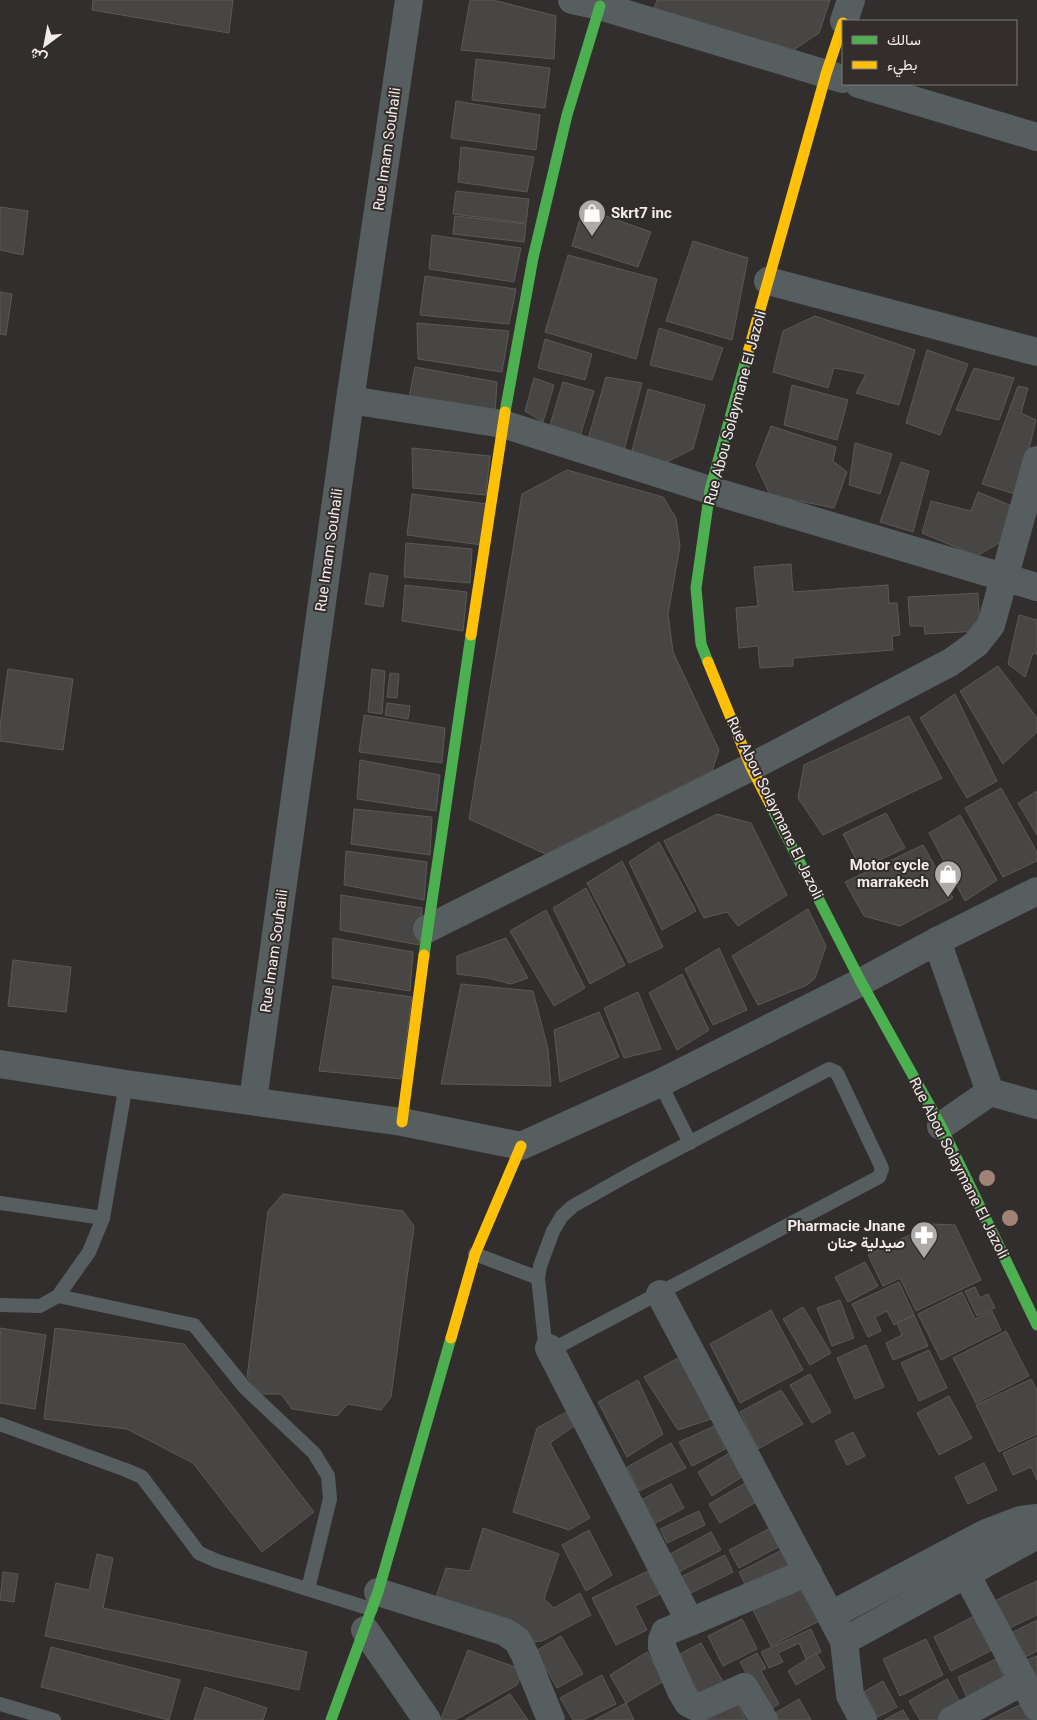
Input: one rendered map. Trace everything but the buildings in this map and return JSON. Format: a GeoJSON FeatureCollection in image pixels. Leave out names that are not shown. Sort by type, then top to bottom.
{"type":"FeatureCollection","features":[{"type":"Feature","properties":{"kind":"street","name":"Rue Imam Souhaili"},"geometry":{"type":"LineString","coordinates":[[253,1100],[350,400],[409,0]]}},
{"type":"Feature","properties":{"kind":"street"},"geometry":{"type":"LineString","coordinates":[[572,0],[600,6],[835,77]]}},
{"type":"Feature","properties":{"kind":"street","name":"Rue Abou Solaymane El Jazoli"},"geometry":{"type":"LineString","coordinates":[[845,20],[851,0]]}},
{"type":"Feature","properties":{"kind":"street"},"geometry":{"type":"LineString","coordinates":[[402,1122],[427,928],[503,424],[533,258],[566,115],[600,6]]}},
{"type":"Feature","properties":{"kind":"street","name":"Rue Abou Solaymane El Jazoli"},"geometry":{"type":"LineString","coordinates":[[842,34],[835,77],[768,281],[710,490],[696,588],[701,644],[751,767],[861,982],[940,1126],[1037,1325]]}},
{"type":"Feature","properties":{"kind":"street"},"geometry":{"type":"LineString","coordinates":[[862,85],[1037,137]]}},
{"type":"Feature","properties":{"kind":"street"},"geometry":{"type":"LineString","coordinates":[[768,281],[1037,352]]}},
{"type":"Feature","properties":{"kind":"street"},"geometry":{"type":"LineString","coordinates":[[350,400],[503,424],[710,490],[1037,587]]}},
{"type":"Feature","properties":{"kind":"street"},"geometry":{"type":"LineString","coordinates":[[427,928],[751,767],[951,662],[976,644],[991,625],[1037,460]]}},
{"type":"Feature","properties":{"kind":"street"},"geometry":{"type":"LineString","coordinates":[[0,1064],[126,1084],[402,1122],[520,1146],[660,1083],[1037,891]]}},
{"type":"Feature","properties":{"kind":"street"},"geometry":{"type":"LineString","coordinates":[[937,941],[990,1092]]}},
{"type":"Feature","properties":{"kind":"street"},"geometry":{"type":"LineString","coordinates":[[940,1126],[990,1092],[1037,1105]]}},
{"type":"Feature","properties":{"kind":"street"},"geometry":{"type":"LineString","coordinates":[[331,1720],[371,1610],[475,1254],[520,1146]]}},
{"type":"Feature","properties":{"kind":"street"},"geometry":{"type":"LineString","coordinates":[[660,1294],[844,1641],[850,1694],[863,1720]]}},
{"type":"Feature","properties":{"kind":"street"},"geometry":{"type":"LineString","coordinates":[[549,1348],[690,1622]]}},
{"type":"Feature","properties":{"kind":"street"},"geometry":{"type":"LineString","coordinates":[[844,1641],[960,1562],[986,1533],[1020,1520],[1037,1518]]}},
{"type":"Feature","properties":{"kind":"street"},"geometry":{"type":"LineString","coordinates":[[831,1615],[960,1562],[1037,1535]]}},
{"type":"Feature","properties":{"kind":"street"},"geometry":{"type":"LineString","coordinates":[[960,1562],[1022,1682],[1037,1707]]}},
{"type":"Feature","properties":{"kind":"street"},"geometry":{"type":"LineString","coordinates":[[764,1720],[744,1687],[698,1708],[688,1703],[662,1647],[662,1640],[665,1632],[808,1572]]}},
{"type":"Feature","properties":{"kind":"street"},"geometry":{"type":"LineString","coordinates":[[371,1610],[427,1720]]}},
{"type":"Feature","properties":{"kind":"street"},"geometry":{"type":"LineString","coordinates":[[371,1610],[505,1632],[517,1640],[524,1653],[551,1720]]}},
{"type":"Feature","properties":{"kind":"street"},"geometry":{"type":"LineString","coordinates":[[952,1720],[1022,1682]]}},
{"type":"Feature","properties":{"kind":"lane"},"geometry":{"type":"LineString","coordinates":[[829,1069],[836,1072],[882,1170],[876,1180],[555,1348],[549,1348],[545,1342],[538,1278],[540,1266],[553,1231],[562,1216],[572,1206],[829,1069]]}},
{"type":"Feature","properties":{"kind":"lane"},"geometry":{"type":"LineString","coordinates":[[660,1083],[690,1144]]}},
{"type":"Feature","properties":{"kind":"lane"},"geometry":{"type":"LineString","coordinates":[[0,1305],[40,1306],[58,1296],[89,1252],[103,1218],[126,1084]]}},
{"type":"Feature","properties":{"kind":"lane"},"geometry":{"type":"LineString","coordinates":[[0,1203],[103,1218]]}},
{"type":"Feature","properties":{"kind":"lane"},"geometry":{"type":"LineString","coordinates":[[475,1254],[538,1278]]}},
{"type":"Feature","properties":{"kind":"lane"},"geometry":{"type":"LineString","coordinates":[[58,1296],[194,1325],[245,1388],[314,1453],[328,1476],[330,1499],[308,1589]]}},
{"type":"Feature","properties":{"kind":"lane"},"geometry":{"type":"LineString","coordinates":[[0,1424],[142,1477],[199,1552],[217,1561],[371,1610]]}},
{"type":"Feature","properties":{"kind":"lane"},"geometry":{"type":"LineString","coordinates":[[0,1704],[54,1720]]}},
{"type":"Feature","properties":{"kind":"traffic: fast"},"geometry":{"type":"LineString","coordinates":[[505,412],[533,258],[567,115],[600,6]]}},
{"type":"Feature","properties":{"kind":"traffic: fast"},"geometry":{"type":"LineString","coordinates":[[708,662],[701,644],[696,588],[710,490],[749,349]]}},
{"type":"Feature","properties":{"kind":"traffic: fast"},"geometry":{"type":"LineString","coordinates":[[424,955],[471,635]]}},
{"type":"Feature","properties":{"kind":"traffic: fast"},"geometry":{"type":"LineString","coordinates":[[771,806],[861,982],[941,1126],[1037,1325]]}},
{"type":"Feature","properties":{"kind":"traffic: fast"},"geometry":{"type":"LineString","coordinates":[[331,1720],[378,1592],[451,1338]]}},
{"type":"Feature","properties":{"kind":"traffic: slow"},"geometry":{"type":"LineString","coordinates":[[749,349],[826,74],[842,26]]}},
{"type":"Feature","properties":{"kind":"traffic: slow"},"geometry":{"type":"LineString","coordinates":[[471,635],[505,412]]}},
{"type":"Feature","properties":{"kind":"traffic: slow"},"geometry":{"type":"LineString","coordinates":[[708,662],[751,767],[771,806]]}},
{"type":"Feature","properties":{"kind":"traffic: slow"},"geometry":{"type":"LineString","coordinates":[[402,1122],[424,955]]}},
{"type":"Feature","properties":{"kind":"traffic: slow"},"geometry":{"type":"LineString","coordinates":[[451,1338],[475,1254],[521,1146]]}},
{"type":"Feature","properties":{"kind":"place","name":"Skrt7 inc"},"geometry":{"type":"Point","coordinates":[592,237]}},
{"type":"Feature","properties":{"kind":"place","name":"Motor cycle marrakech"},"geometry":{"type":"Point","coordinates":[948,898]}},
{"type":"Feature","properties":{"kind":"place","name":"Pharmacie Jnane صيدلية جنان"},"geometry":{"type":"Point","coordinates":[924,1259]}}]}
